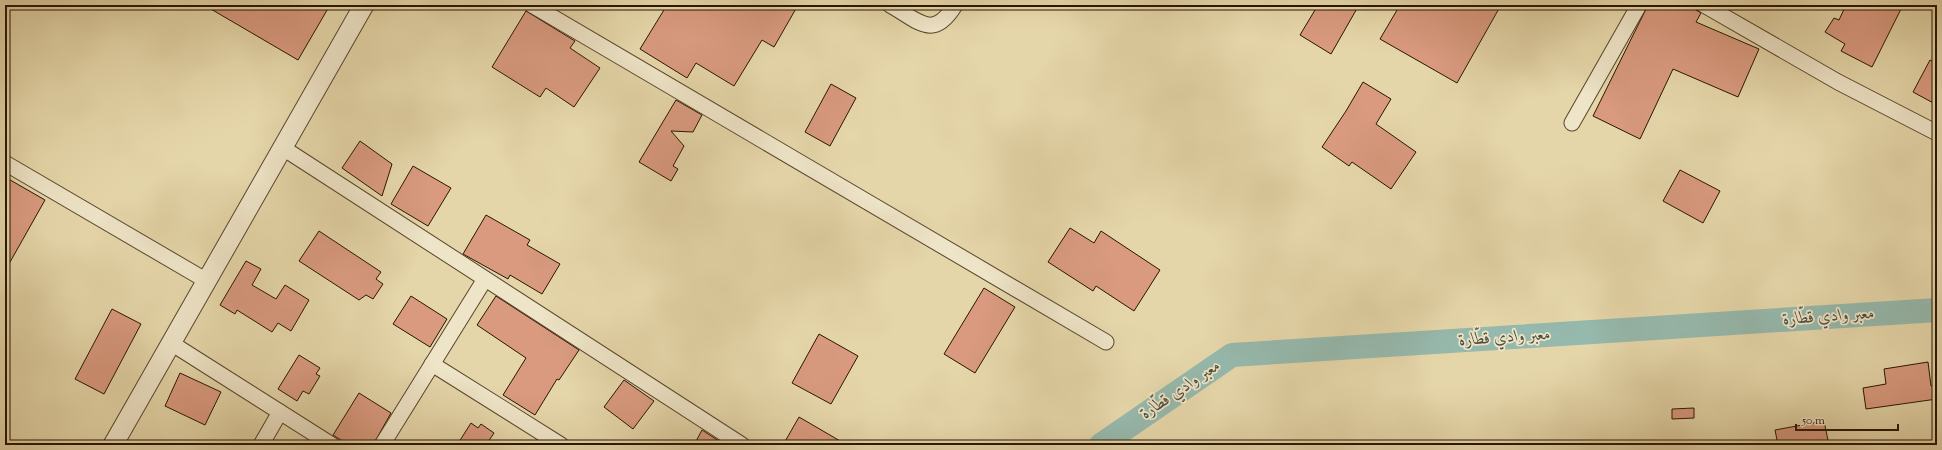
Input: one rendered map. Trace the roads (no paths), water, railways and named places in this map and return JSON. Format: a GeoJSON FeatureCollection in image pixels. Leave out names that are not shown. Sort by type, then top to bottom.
{"type":"FeatureCollection","features":[{"type":"Feature","properties":{"kind":"street"},"geometry":{"type":"LineString","coordinates":[[113,445],[364,5]]}},
{"type":"Feature","properties":{"kind":"street"},"geometry":{"type":"LineString","coordinates":[[532,5],[1106,342]]}},
{"type":"Feature","properties":{"kind":"street"},"geometry":{"type":"LineString","coordinates":[[890,5],[926,25],[935,26],[942,23],[955,5]]}},
{"type":"Feature","properties":{"kind":"street"},"geometry":{"type":"LineString","coordinates":[[1572,124],[1639,5]]}},
{"type":"Feature","properties":{"kind":"street"},"geometry":{"type":"LineString","coordinates":[[1704,5],[1838,82],[1937,133]]}},
{"type":"Feature","properties":{"kind":"street"},"geometry":{"type":"LineString","coordinates":[[283,148],[742,445]]}},
{"type":"Feature","properties":{"kind":"street"},"geometry":{"type":"LineString","coordinates":[[5,163],[207,281]]}},
{"type":"Feature","properties":{"kind":"street"},"geometry":{"type":"LineString","coordinates":[[382,445],[485,279]]}},
{"type":"Feature","properties":{"kind":"street"},"geometry":{"type":"LineString","coordinates":[[171,343],[332,445]]}},
{"type":"Feature","properties":{"kind":"street"},"geometry":{"type":"LineString","coordinates":[[432,364],[561,445]]}},
{"type":"Feature","properties":{"kind":"street"},"geometry":{"type":"LineString","coordinates":[[261,445],[280,412]]}},
{"type":"Feature","properties":{"kind":"waterway","name":"معبر وادي قطّارة"},"geometry":{"type":"LineString","coordinates":[[1101,445],[1232,355],[1937,310]]}}]}
